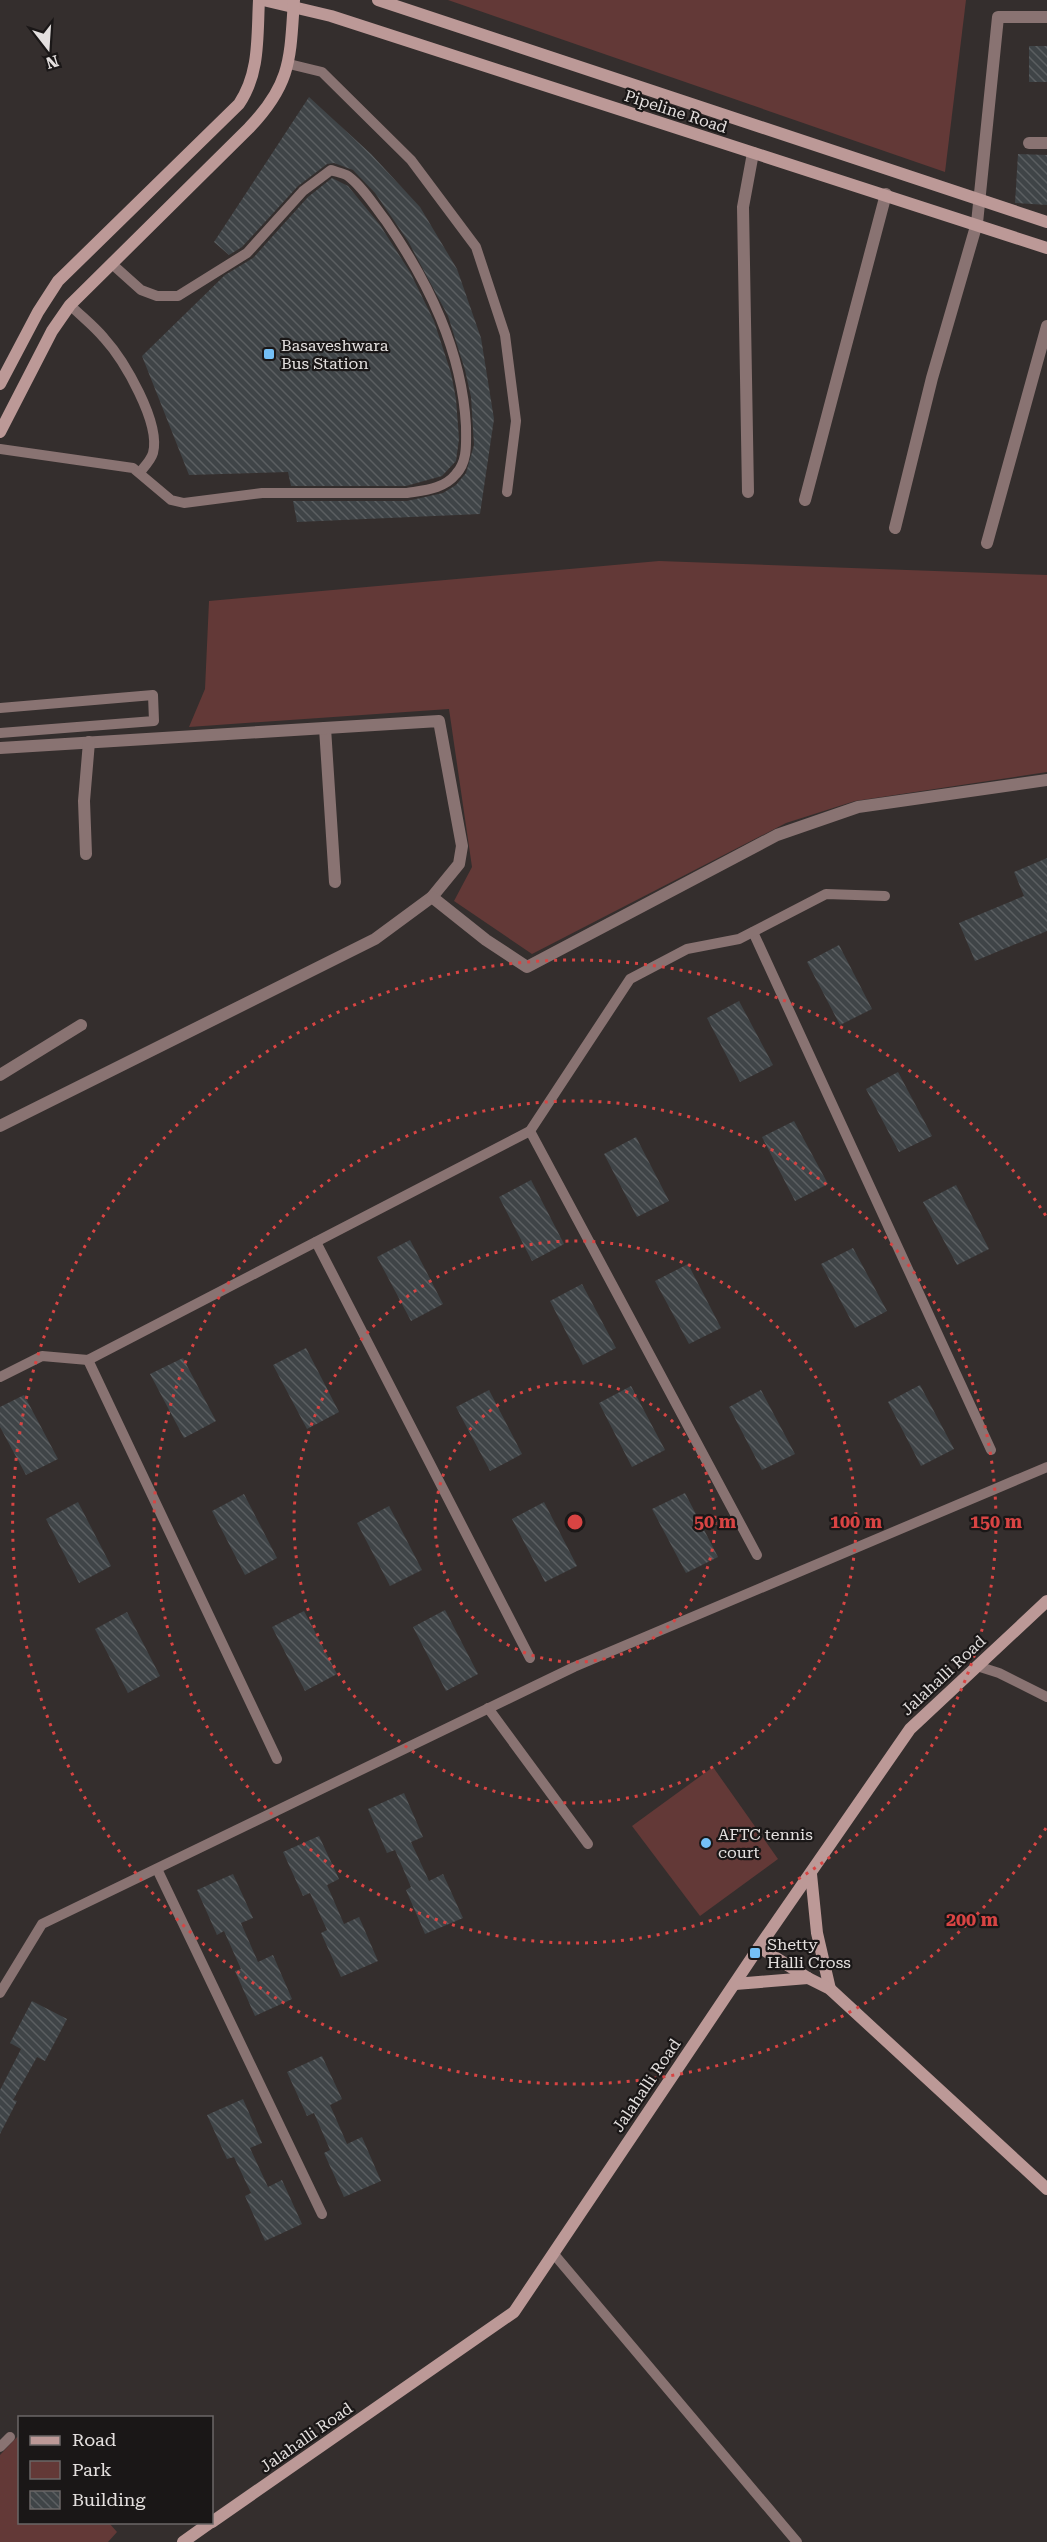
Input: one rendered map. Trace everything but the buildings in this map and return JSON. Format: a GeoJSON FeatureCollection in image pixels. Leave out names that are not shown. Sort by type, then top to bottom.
{"type":"FeatureCollection","features":[{"type":"Feature","properties":{"kind":"main road","name":"Pipeline Road"},"geometry":{"type":"LineString","coordinates":[[261,0],[294,4],[976,223],[1047,248]]}},
{"type":"Feature","properties":{"kind":"main road"},"geometry":{"type":"LineString","coordinates":[[0,384],[38,312],[58,281],[239,104],[250,88],[255,68],[261,0]]}},
{"type":"Feature","properties":{"kind":"main road","name":"Pipeline Road"},"geometry":{"type":"LineString","coordinates":[[378,0],[1047,222]]}},
{"type":"Feature","properties":{"kind":"main road"},"geometry":{"type":"LineString","coordinates":[[0,432],[52,331],[70,305],[263,114],[276,96],[289,64],[294,4]]}},
{"type":"Feature","properties":{"kind":"main road","name":"Jalahalli Road"},"geometry":{"type":"LineString","coordinates":[[213,2521],[514,2312],[759,1947],[910,1729],[1047,1601]]}},
{"type":"Feature","properties":{"kind":"main road"},"geometry":{"type":"LineString","coordinates":[[811,1874],[817,1933],[830,1989]]}},
{"type":"Feature","properties":{"kind":"main road"},"geometry":{"type":"LineString","coordinates":[[759,1947],[830,1989],[1047,2189]]}},
{"type":"Feature","properties":{"kind":"main road"},"geometry":{"type":"LineString","coordinates":[[735,1984],[808,1978]]}},
{"type":"Feature","properties":{"kind":"main road","name":"Jalahalli Road"},"geometry":{"type":"LineString","coordinates":[[183,2542],[208,2524]]}},
{"type":"Feature","properties":{"kind":"street"},"geometry":{"type":"LineString","coordinates":[[895,528],[932,378],[976,223],[998,17],[1047,17]]}},
{"type":"Feature","properties":{"kind":"street"},"geometry":{"type":"LineString","coordinates":[[1029,142],[1047,143]]}},
{"type":"Feature","properties":{"kind":"street"},"geometry":{"type":"LineString","coordinates":[[748,492],[743,207],[753,153]]}},
{"type":"Feature","properties":{"kind":"street"},"geometry":{"type":"LineString","coordinates":[[804,500],[886,195]]}},
{"type":"Feature","properties":{"kind":"street"},"geometry":{"type":"LineString","coordinates":[[987,543],[1047,326]]}},
{"type":"Feature","properties":{"kind":"street"},"geometry":{"type":"LineString","coordinates":[[0,748],[438,721],[462,846],[459,864],[432,897],[375,939],[0,1126]]}},
{"type":"Feature","properties":{"kind":"street"},"geometry":{"type":"LineString","coordinates":[[325,728],[335,882]]}},
{"type":"Feature","properties":{"kind":"street"},"geometry":{"type":"LineString","coordinates":[[86,854],[84,801],[89,742]]}},
{"type":"Feature","properties":{"kind":"street"},"geometry":{"type":"LineString","coordinates":[[432,897],[486,940],[527,967],[777,835],[858,807],[1047,780]]}},
{"type":"Feature","properties":{"kind":"street"},"geometry":{"type":"LineString","coordinates":[[0,1075],[81,1025]]}},
{"type":"Feature","properties":{"kind":"lane"},"geometry":{"type":"LineString","coordinates":[[289,64],[322,72],[411,160],[476,247],[505,334],[515,410],[513,459],[507,492]]}},
{"type":"Feature","properties":{"kind":"lane"},"geometry":{"type":"LineString","coordinates":[[0,449],[122,466],[140,472],[171,500],[184,502],[262,493],[407,493],[429,490],[444,484],[457,474],[465,460],[464,395],[452,345],[408,252],[372,202],[348,175],[331,170],[303,191],[247,253],[178,296],[157,296],[141,291],[112,264]]}},
{"type":"Feature","properties":{"kind":"lane"},"geometry":{"type":"LineString","coordinates":[[70,305],[105,338],[127,370],[142,401],[154,443],[149,461],[140,472]]}},
{"type":"Feature","properties":{"kind":"lane"},"geometry":{"type":"LineString","coordinates":[[0,708],[153,695],[154,721],[0,733]]}},
{"type":"Feature","properties":{"kind":"lane"},"geometry":{"type":"LineString","coordinates":[[0,1377],[42,1356],[88,1360],[530,1131],[630,979],[687,949],[739,939],[826,894],[885,896]]}},
{"type":"Feature","properties":{"kind":"lane"},"geometry":{"type":"LineString","coordinates":[[753,932],[990,1450]]}},
{"type":"Feature","properties":{"kind":"lane"},"geometry":{"type":"LineString","coordinates":[[530,1131],[757,1555]]}},
{"type":"Feature","properties":{"kind":"lane"},"geometry":{"type":"LineString","coordinates":[[316,1242],[530,1658]]}},
{"type":"Feature","properties":{"kind":"lane"},"geometry":{"type":"LineString","coordinates":[[88,1360],[278,1760]]}},
{"type":"Feature","properties":{"kind":"lane"},"geometry":{"type":"LineString","coordinates":[[0,1993],[42,1924],[574,1667],[1047,1467]]}},
{"type":"Feature","properties":{"kind":"lane"},"geometry":{"type":"LineString","coordinates":[[978,1666],[999,1673],[1047,1697]]}},
{"type":"Feature","properties":{"kind":"lane"},"geometry":{"type":"LineString","coordinates":[[488,1708],[588,1844]]}},
{"type":"Feature","properties":{"kind":"lane"},"geometry":{"type":"LineString","coordinates":[[157,1869],[322,2214]]}},
{"type":"Feature","properties":{"kind":"lane"},"geometry":{"type":"LineString","coordinates":[[553,2253],[797,2542]]}},
{"type":"Feature","properties":{"kind":"lane"},"geometry":{"type":"LineString","coordinates":[[0,2447],[10,2437]]}},
{"type":"Feature","properties":{"kind":"green space"},"geometry":{"type":"Polygon","coordinates":[[[448,0],[966,0],[945,172],[448,0]]]}},
{"type":"Feature","properties":{"kind":"green space"},"geometry":{"type":"Polygon","coordinates":[[[659,561],[1047,575],[1047,772],[855,801],[786,823],[532,954],[454,901],[472,867],[449,709],[189,727],[205,689],[209,601],[659,561]]]}},
{"type":"Feature","properties":{"kind":"green space","name":"AFTC tennis court"},"geometry":{"type":"Polygon","coordinates":[[[713,1767],[778,1859],[700,1916],[632,1826],[713,1767]]]}},
{"type":"Feature","properties":{"kind":"green space"},"geometry":{"type":"Polygon","coordinates":[[[18,2436],[18,2524],[110,2524],[117,2532],[108,2542],[0,2542],[0,2455],[18,2436]]]}},
{"type":"Feature","properties":{"kind":"place","name":"Basaveshwara Bus Station"},"geometry":{"type":"Point","coordinates":[269,354]}},
{"type":"Feature","properties":{"kind":"place","name":"AFTC tennis court"},"geometry":{"type":"Point","coordinates":[706,1843]}},
{"type":"Feature","properties":{"kind":"place","name":"Shetty Halli Cross"},"geometry":{"type":"Point","coordinates":[755,1953]}}]}
